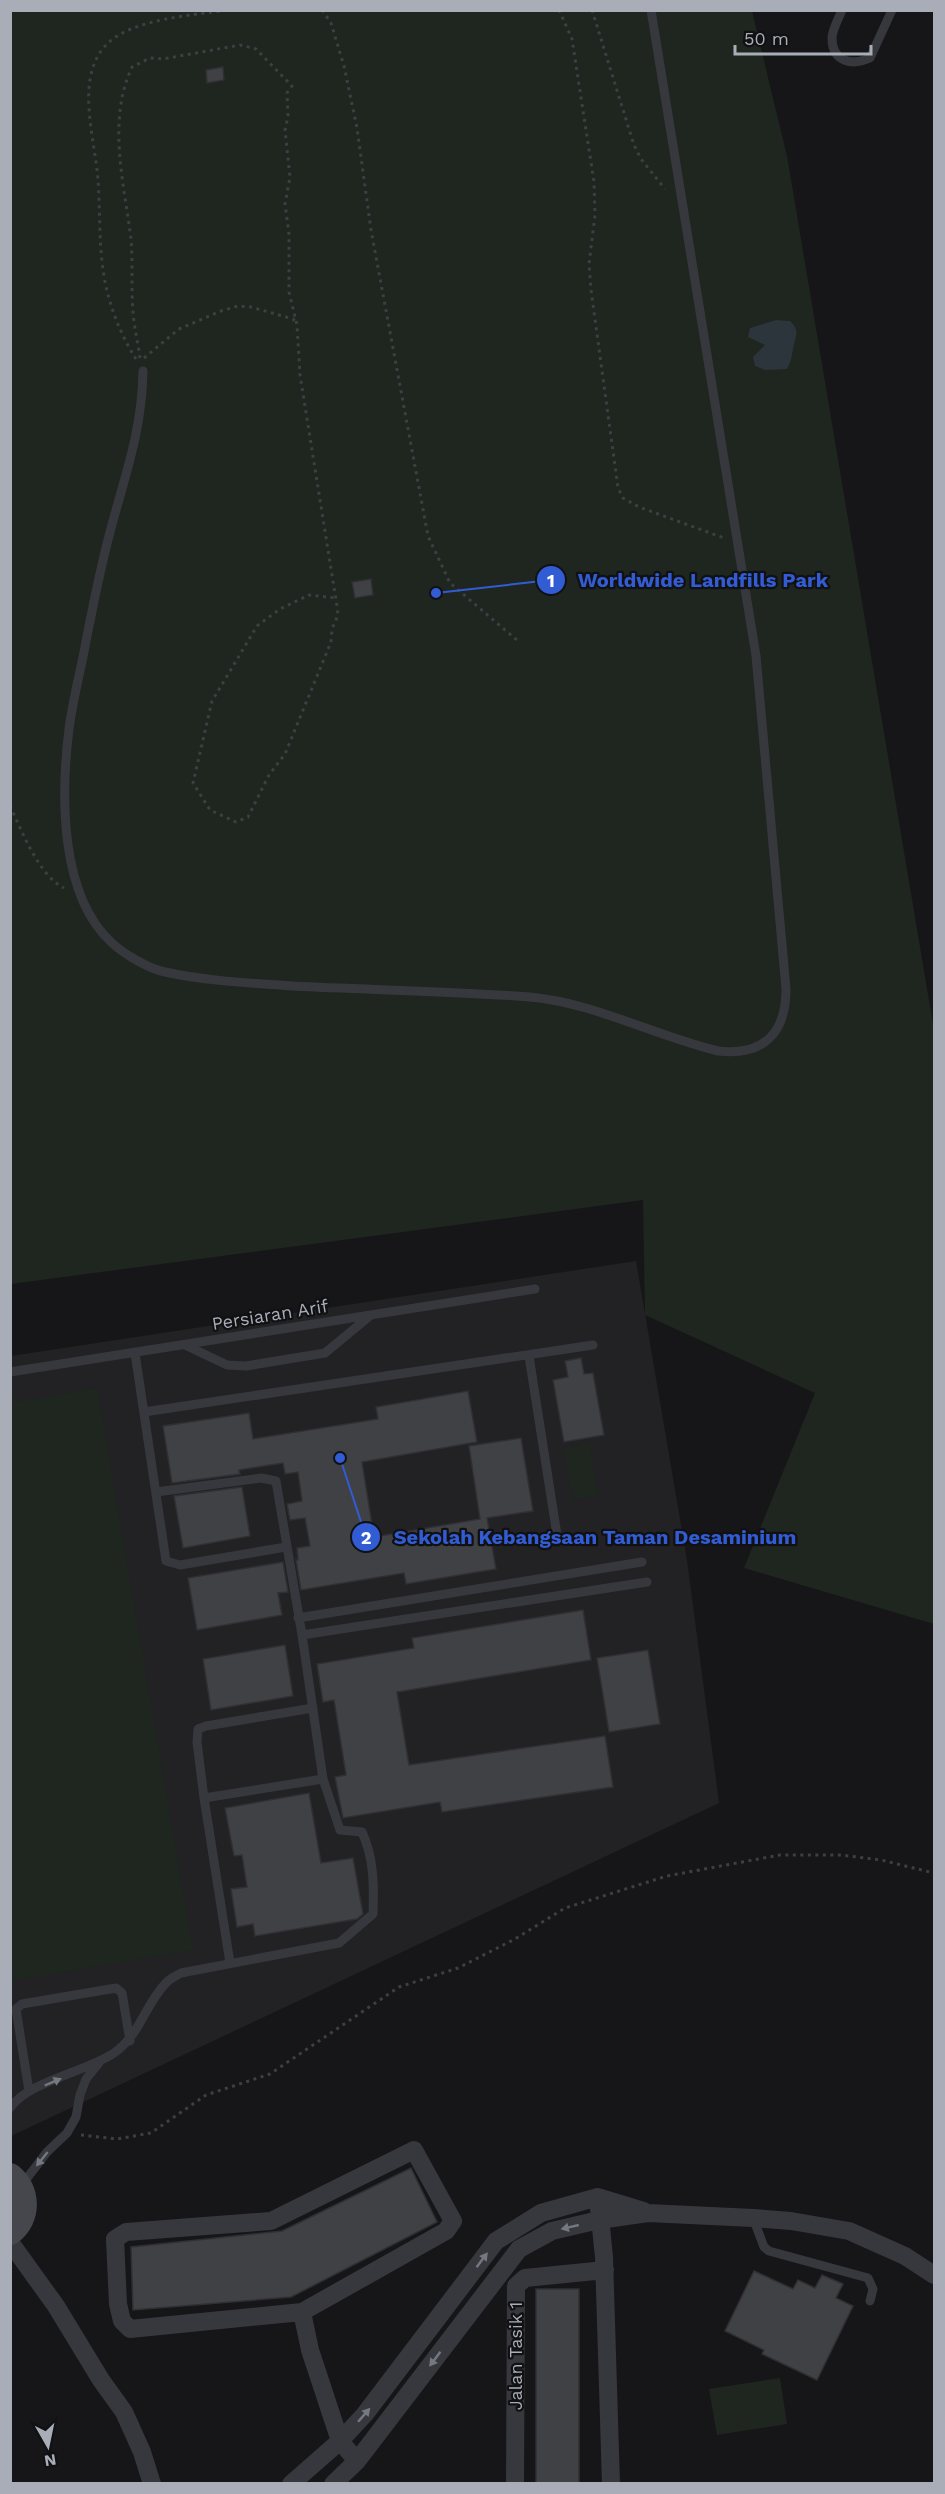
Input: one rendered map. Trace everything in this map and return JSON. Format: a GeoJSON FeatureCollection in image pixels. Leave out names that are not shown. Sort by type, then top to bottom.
{"type":"FeatureCollection","features":[{"type":"Feature","properties":{"kind":"street"},"geometry":{"type":"LineString","coordinates":[[414,2150],[453,2221],[446,2231],[302,2312],[130,2329],[122,2321],[118,2304],[115,2239],[126,2232],[271,2221],[414,2150]]}},
{"type":"Feature","properties":{"kind":"street"},"geometry":{"type":"LineString","coordinates":[[10,2232],[21,2220],[24,2209],[15,2182]]}},
{"type":"Feature","properties":{"kind":"street"},"geometry":{"type":"LineString","coordinates":[[598,2197],[605,2270],[611,2484]]}},
{"type":"Feature","properties":{"kind":"street"},"geometry":{"type":"LineString","coordinates":[[291,2484],[340,2441],[365,2414],[496,2241],[541,2213],[598,2197],[648,2213]]}},
{"type":"Feature","properties":{"kind":"street"},"geometry":{"type":"LineString","coordinates":[[333,2484],[357,2461],[519,2249],[552,2231],[599,2220],[648,2213],[791,2221],[849,2231],[905,2256],[934,2274]]}},
{"type":"Feature","properties":{"kind":"street"},"geometry":{"type":"LineString","coordinates":[[10,2242],[56,2306],[101,2380],[124,2412],[142,2452],[152,2484]]}},
{"type":"Feature","properties":{"kind":"street","name":"Jalan Tasik 1"},"geometry":{"type":"LineString","coordinates":[[515,2484],[516,2286],[525,2278],[605,2270]]}},
{"type":"Feature","properties":{"kind":"street"},"geometry":{"type":"LineString","coordinates":[[302,2312],[310,2350],[340,2441],[357,2461]]}},
{"type":"Feature","properties":{"kind":"lane"},"geometry":{"type":"LineString","coordinates":[[143,371],[142,404],[132,457],[101,566],[69,728],[63,803],[72,868],[78,888],[96,923],[112,943],[162,972],[242,983],[363,990],[438,991],[535,998],[578,1006],[717,1051],[740,1052],[755,1048],[773,1036],[779,1027],[786,1003],[786,989],[756,656],[651,10]]}},
{"type":"Feature","properties":{"kind":"lane"},"geometry":{"type":"LineString","coordinates":[[842,10],[832,37],[836,53],[846,62],[858,63],[870,58],[892,10]]}},
{"type":"Feature","properties":{"kind":"lane","name":"Persiaran Arif"},"geometry":{"type":"LineString","coordinates":[[10,1372],[535,1289]]}},
{"type":"Feature","properties":{"kind":"lane"},"geometry":{"type":"LineString","coordinates":[[185,1345],[228,1365],[246,1366],[325,1353],[371,1315]]}},
{"type":"Feature","properties":{"kind":"lane"},"geometry":{"type":"LineString","coordinates":[[144,1412],[593,1345]]}},
{"type":"Feature","properties":{"kind":"lane"},"geometry":{"type":"LineString","coordinates":[[135,1353],[166,1561],[180,1565],[286,1547]]}},
{"type":"Feature","properties":{"kind":"lane"},"geometry":{"type":"LineString","coordinates":[[529,1356],[557,1535]]}},
{"type":"Feature","properties":{"kind":"lane"},"geometry":{"type":"LineString","coordinates":[[10,2108],[29,2091],[100,2061],[130,2040],[166,1983],[181,1973],[339,1943],[373,1914],[374,1876],[368,1844],[362,1832],[340,1830],[323,1779],[276,1481],[261,1478],[156,1492]]}},
{"type":"Feature","properties":{"kind":"lane"},"geometry":{"type":"LineString","coordinates":[[298,1618],[642,1562]]}},
{"type":"Feature","properties":{"kind":"lane"},"geometry":{"type":"LineString","coordinates":[[302,1635],[647,1582]]}},
{"type":"Feature","properties":{"kind":"lane"},"geometry":{"type":"LineString","coordinates":[[230,1963],[204,1798],[197,1742],[198,1729],[313,1708]]}},
{"type":"Feature","properties":{"kind":"lane"},"geometry":{"type":"LineString","coordinates":[[204,1798],[323,1779]]}},
{"type":"Feature","properties":{"kind":"lane"},"geometry":{"type":"LineString","coordinates":[[29,2091],[16,2009],[22,2004],[116,1988],[122,1993],[130,2040]]}},
{"type":"Feature","properties":{"kind":"lane"},"geometry":{"type":"LineString","coordinates":[[15,2182],[67,2133],[76,2117],[86,2079],[100,2061]]}},
{"type":"Feature","properties":{"kind":"lane"},"geometry":{"type":"LineString","coordinates":[[753,2218],[764,2247],[770,2251],[868,2278],[873,2289],[870,2301]]}},
{"type":"Feature","properties":{"kind":"path"},"geometry":{"type":"LineString","coordinates":[[143,371],[127,345],[112,309],[102,263],[98,178],[88,106],[93,62],[108,43],[131,29],[175,18],[228,10]]}},
{"type":"Feature","properties":{"kind":"path"},"geometry":{"type":"LineString","coordinates":[[322,10],[331,23],[344,66],[357,128],[372,230],[428,536],[450,583],[518,641]]}},
{"type":"Feature","properties":{"kind":"path"},"geometry":{"type":"LineString","coordinates":[[559,10],[572,39],[594,182],[595,215],[589,264],[591,290],[618,488],[623,498],[639,507],[737,543]]}},
{"type":"Feature","properties":{"kind":"path"},"geometry":{"type":"LineString","coordinates":[[593,10],[634,145],[641,159],[684,212]]}},
{"type":"Feature","properties":{"kind":"path"},"geometry":{"type":"LineString","coordinates":[[297,325],[293,319],[251,307],[238,306],[178,329],[141,360],[133,315],[131,241],[121,174],[123,90],[132,67],[150,58],[163,59],[240,45],[256,50],[292,86],[287,93],[288,116],[285,130],[290,177],[285,204],[289,234],[289,292],[297,325],[300,375],[336,598],[338,615],[332,629],[331,642],[285,754],[269,775],[249,817],[236,822],[210,810],[193,783],[197,758],[212,700],[238,655],[257,626],[280,609],[309,595],[336,598]]}},
{"type":"Feature","properties":{"kind":"path"},"geometry":{"type":"LineString","coordinates":[[10,806],[44,872],[56,884],[65,888],[78,888]]}},
{"type":"Feature","properties":{"kind":"path"},"geometry":{"type":"LineString","coordinates":[[67,2133],[117,2139],[151,2133],[206,2095],[270,2074],[399,1987],[458,1968],[515,1939],[565,1908],[667,1876],[780,1855],[841,1855],[881,1860],[934,1874]]}},
{"type":"Feature","properties":{"kind":"shaded area"},"geometry":{"type":"Polygon","coordinates":[[[10,11],[752,11],[787,156],[934,1030],[934,1624],[744,1568],[815,1393],[645,1315],[643,1200],[11,1284],[10,11]]]}},
{"type":"Feature","properties":{"kind":"shaded area"},"geometry":{"type":"Polygon","coordinates":[[[776,320],[790,321],[795,328],[791,359],[787,369],[765,370],[755,366],[753,357],[765,345],[748,337],[750,328],[776,320]]]}},
{"type":"Feature","properties":{"kind":"shaded area"},"geometry":{"type":"Polygon","coordinates":[[[636,1261],[687,1560],[719,1803],[11,2136],[11,1356],[636,1261]]]}},
{"type":"Feature","properties":{"kind":"shaded area"},"geometry":{"type":"Polygon","coordinates":[[[97,1388],[193,1950],[11,1981],[11,1403],[97,1388]]]}},
{"type":"Feature","properties":{"kind":"shaded area"},"geometry":{"type":"Polygon","coordinates":[[[589,1443],[598,1496],[573,1500],[563,1448],[589,1443]]]}},
{"type":"Feature","properties":{"kind":"shaded area"},"geometry":{"type":"Polygon","coordinates":[[[780,2378],[787,2424],[717,2435],[709,2389],[780,2378]]]}},
{"type":"Feature","properties":{"kind":"building"},"geometry":{"type":"Polygon","coordinates":[[[223,67],[224,80],[207,83],[206,70],[223,67]]]}},
{"type":"Feature","properties":{"kind":"building"},"geometry":{"type":"Polygon","coordinates":[[[371,579],[373,595],[355,598],[352,582],[371,579]]]}},
{"type":"Feature","properties":{"kind":"building"},"geometry":{"type":"Polygon","coordinates":[[[581,1358],[584,1374],[593,1373],[604,1435],[564,1442],[553,1380],[568,1377],[565,1361],[581,1358]]]}},
{"type":"Feature","properties":{"kind":"building"},"geometry":{"type":"Polygon","coordinates":[[[468,1391],[477,1442],[362,1462],[374,1537],[480,1519],[469,1446],[521,1438],[533,1511],[487,1518],[496,1569],[406,1584],[404,1573],[301,1590],[296,1560],[298,1560],[297,1548],[310,1546],[305,1518],[290,1520],[287,1504],[302,1501],[298,1472],[285,1474],[283,1463],[239,1470],[240,1474],[172,1483],[163,1426],[249,1413],[253,1439],[378,1419],[376,1407],[468,1391]]]}},
{"type":"Feature","properties":{"kind":"building"},"geometry":{"type":"Polygon","coordinates":[[[242,1487],[250,1536],[183,1548],[174,1496],[242,1487]]]}},
{"type":"Feature","properties":{"kind":"building"},"geometry":{"type":"Polygon","coordinates":[[[283,1562],[288,1592],[278,1593],[282,1615],[197,1630],[188,1578],[283,1562]]]}},
{"type":"Feature","properties":{"kind":"building"},"geometry":{"type":"Polygon","coordinates":[[[583,1610],[591,1660],[397,1692],[409,1765],[605,1736],[613,1787],[442,1812],[440,1802],[343,1818],[335,1777],[346,1775],[334,1700],[323,1702],[317,1664],[414,1648],[412,1638],[583,1610]]]}},
{"type":"Feature","properties":{"kind":"building"},"geometry":{"type":"Polygon","coordinates":[[[285,1645],[293,1696],[211,1710],[203,1659],[285,1645]]]}},
{"type":"Feature","properties":{"kind":"building"},"geometry":{"type":"Polygon","coordinates":[[[648,1650],[660,1724],[609,1732],[597,1658],[648,1650]]]}},
{"type":"Feature","properties":{"kind":"building"},"geometry":{"type":"Polygon","coordinates":[[[309,1793],[321,1863],[353,1858],[363,1914],[357,1919],[255,1936],[253,1924],[237,1927],[231,1889],[247,1887],[242,1855],[234,1856],[225,1808],[309,1793]]]}},
{"type":"Feature","properties":{"kind":"building"},"geometry":{"type":"Polygon","coordinates":[[[411,2168],[437,2222],[291,2297],[133,2310],[131,2247],[282,2231],[411,2168]]]}},
{"type":"Feature","properties":{"kind":"building"},"geometry":{"type":"Polygon","coordinates":[[[754,2271],[793,2289],[798,2280],[815,2288],[822,2275],[843,2284],[836,2298],[853,2306],[817,2380],[762,2354],[764,2350],[725,2331],[754,2271]]]}},
{"type":"Feature","properties":{"kind":"building"},"geometry":{"type":"Polygon","coordinates":[[[536,2289],[579,2289],[579,2484],[536,2484],[536,2289]]]}},
{"type":"Feature","properties":{"kind":"place","name":"Worldwide Landfills Park"},"geometry":{"type":"Point","coordinates":[436,593]}},
{"type":"Feature","properties":{"kind":"place","name":"Sekolah Kebangsaan Taman Desaminium"},"geometry":{"type":"Point","coordinates":[340,1458]}}]}
